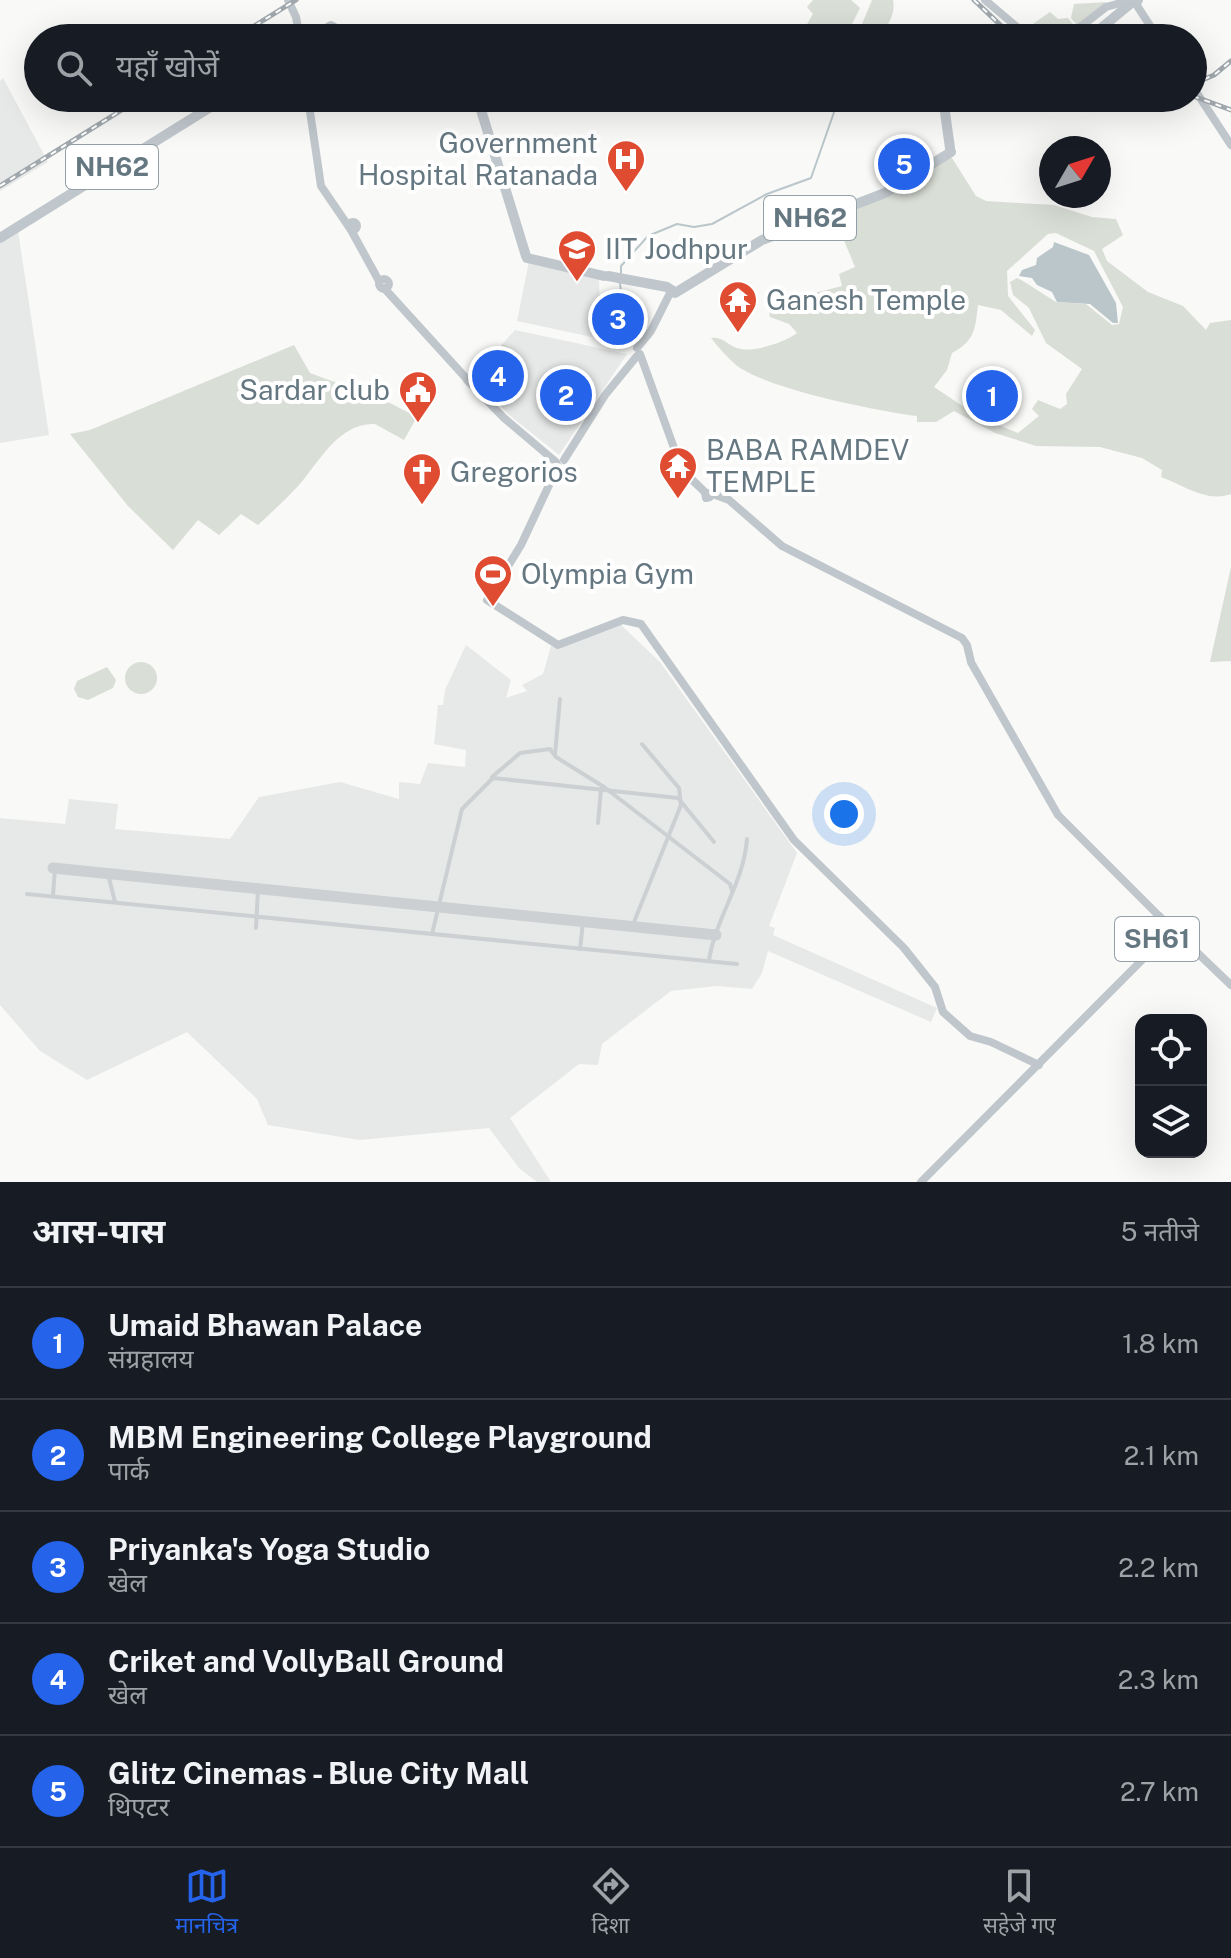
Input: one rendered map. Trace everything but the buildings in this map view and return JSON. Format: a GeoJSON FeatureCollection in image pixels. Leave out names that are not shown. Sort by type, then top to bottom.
{"type":"FeatureCollection","features":[{"type":"Feature","properties":{"kind":"highway"},"geometry":{"type":"LineString","coordinates":[[1102,24],[1132,3]]}},
{"type":"Feature","properties":{"kind":"highway","name":"NH62"},"geometry":{"type":"LineString","coordinates":[[0,236],[199,112]]}},
{"type":"Feature","properties":{"kind":"highway"},"geometry":{"type":"LineString","coordinates":[[484,112],[527,257],[674,290]]}},
{"type":"Feature","properties":{"kind":"highway","name":"NH62"},"geometry":{"type":"LineString","coordinates":[[674,290],[762,240],[885,193],[951,149],[947,112]]}},
{"type":"Feature","properties":{"kind":"main road"},"geometry":{"type":"LineString","coordinates":[[984,0],[1012,24]]}},
{"type":"Feature","properties":{"kind":"main road"},"geometry":{"type":"LineString","coordinates":[[291,3],[298,24]]}},
{"type":"Feature","properties":{"kind":"main road"},"geometry":{"type":"LineString","coordinates":[[1096,24],[1111,4],[1132,3],[1147,24]]}},
{"type":"Feature","properties":{"kind":"main road"},"geometry":{"type":"LineString","coordinates":[[1207,107],[1231,143]]}},
{"type":"Feature","properties":{"kind":"main road"},"geometry":{"type":"LineString","coordinates":[[311,112],[326,192],[352,227],[383,284],[467,378],[514,425],[560,462]]}},
{"type":"Feature","properties":{"kind":"main road"},"geometry":{"type":"LineString","coordinates":[[674,290],[639,355],[605,395],[560,462],[521,545],[489,600],[558,645],[623,620],[641,624],[797,842],[904,948],[935,987],[943,1012],[960,1029],[1039,1065]]}},
{"type":"Feature","properties":{"kind":"main road","name":"SH61"},"geometry":{"type":"LineString","coordinates":[[639,355],[682,470],[708,494],[729,500],[782,541],[957,635],[967,645],[971,663],[1058,815],[1159,916],[1158,938],[1151,950],[921,1182]]}},
{"type":"Feature","properties":{"kind":"main road"},"geometry":{"type":"LineString","coordinates":[[1159,916],[1231,985]]}},
{"type":"Feature","properties":{"kind":"shaded area"},"geometry":{"type":"Polygon","coordinates":[[[813,0],[851,0],[860,8],[852,24],[807,24],[813,14],[807,7],[813,0]]]}},
{"type":"Feature","properties":{"kind":"shaded area"},"geometry":{"type":"Polygon","coordinates":[[[872,0],[893,0],[888,24],[862,24],[872,0]]]}},
{"type":"Feature","properties":{"kind":"shaded area"},"geometry":{"type":"Polygon","coordinates":[[[1107,2],[1078,24],[1071,18],[1074,4],[1107,2]]]}},
{"type":"Feature","properties":{"kind":"shaded area"},"geometry":{"type":"Polygon","coordinates":[[[1050,12],[1058,19],[1068,18],[1073,24],[1033,24],[1050,12]]]}},
{"type":"Feature","properties":{"kind":"shaded area"},"geometry":{"type":"Polygon","coordinates":[[[3,78],[48,162],[0,191],[0,81],[3,78]]]}},
{"type":"Feature","properties":{"kind":"shaded area"},"geometry":{"type":"Polygon","coordinates":[[[948,158],[952,158],[976,196],[986,201],[1039,204],[1039,208],[1064,208],[1092,217],[1116,219],[1123,235],[1102,249],[1107,261],[1148,292],[1183,306],[1206,330],[1210,323],[1231,320],[1231,494],[1213,496],[1195,492],[1161,477],[1162,470],[1142,458],[1100,447],[1036,446],[995,433],[954,411],[936,422],[917,422],[917,416],[796,390],[751,374],[736,365],[711,338],[747,350],[786,340],[797,333],[789,324],[770,317],[768,305],[842,286],[839,274],[855,267],[834,216],[948,158]],[[1056,233],[1048,234],[1007,271],[1008,296],[1035,330],[1032,336],[1001,310],[978,305],[970,338],[952,353],[947,370],[934,387],[979,417],[1018,433],[1039,416],[1032,409],[1038,400],[1060,409],[1067,404],[1066,394],[1082,369],[1046,343],[1029,308],[1013,295],[1010,282],[1017,278],[1056,302],[1086,304],[1112,325],[1119,324],[1123,307],[1094,251],[1056,233]]]}},
{"type":"Feature","properties":{"kind":"shaded area"},"geometry":{"type":"Polygon","coordinates":[[[18,231],[49,435],[0,443],[0,242],[18,231]]]}},
{"type":"Feature","properties":{"kind":"shaded area"},"geometry":{"type":"Polygon","coordinates":[[[1054,242],[1089,255],[1116,303],[1118,323],[1113,323],[1090,304],[1057,302],[1052,292],[1037,285],[1032,278],[1019,276],[1022,270],[1036,265],[1037,258],[1053,247],[1054,242]]]}},
{"type":"Feature","properties":{"kind":"shaded area"},"geometry":{"type":"Polygon","coordinates":[[[529,261],[599,278],[601,339],[517,321],[529,261]]]}},
{"type":"Feature","properties":{"kind":"shaded area"},"geometry":{"type":"Polygon","coordinates":[[[515,330],[627,354],[559,455],[508,414],[474,376],[515,330]]]}},
{"type":"Feature","properties":{"kind":"shaded area"},"geometry":{"type":"Polygon","coordinates":[[[503,344],[516,351],[513,360],[526,367],[502,397],[504,409],[475,375],[503,344]]]}},
{"type":"Feature","properties":{"kind":"shaded area"},"geometry":{"type":"Polygon","coordinates":[[[294,345],[310,373],[388,402],[417,417],[404,440],[375,424],[362,425],[340,436],[299,485],[258,525],[241,514],[219,535],[198,520],[173,550],[128,506],[70,434],[90,430],[294,345]]]}},
{"type":"Feature","properties":{"kind":"shaded area"},"geometry":{"type":"Polygon","coordinates":[[[565,376],[583,389],[567,413],[548,401],[565,376]]]}},
{"type":"Feature","properties":{"kind":"shaded area"},"geometry":{"type":"Polygon","coordinates":[[[1231,567],[1231,661],[1210,662],[1231,567]]]}},
{"type":"Feature","properties":{"kind":"shaded area"},"geometry":{"type":"Polygon","coordinates":[[[620,624],[660,662],[797,853],[769,926],[775,928],[773,935],[937,1008],[931,1022],[768,951],[762,973],[752,989],[717,986],[671,991],[602,1044],[598,1065],[579,1064],[510,1118],[551,1182],[537,1182],[519,1168],[489,1128],[359,1140],[268,1125],[257,1099],[187,1032],[87,1080],[40,1051],[0,1005],[0,818],[65,824],[69,799],[118,804],[115,829],[230,839],[259,797],[340,782],[399,799],[399,782],[420,784],[428,763],[465,767],[466,750],[434,744],[438,705],[443,705],[445,690],[466,645],[511,680],[506,698],[527,691],[522,685],[543,674],[551,646],[559,649],[620,624]]]}},
{"type":"Feature","properties":{"kind":"shaded area"},"geometry":{"type":"Polygon","coordinates":[[[141,662],[152,667],[157,678],[152,689],[141,694],[130,689],[125,678],[130,667],[141,662]]]}},
{"type":"Feature","properties":{"kind":"shaded area"},"geometry":{"type":"Polygon","coordinates":[[[107,667],[116,680],[113,688],[88,700],[78,697],[74,689],[77,681],[107,667]]]}},
{"type":"Feature","properties":{"kind":"waterway"},"geometry":{"type":"LineString","coordinates":[[621,273],[621,266],[648,236],[677,224],[694,227],[712,224],[767,194],[811,178],[834,112]]}},
{"type":"Feature","properties":{"kind":"waterway"},"geometry":{"type":"LineString","coordinates":[[620,283],[624,321]]}},
{"type":"Feature","properties":{"kind":"taxiway"},"geometry":{"type":"LineString","coordinates":[[555,754],[560,699]]}},
{"type":"Feature","properties":{"kind":"taxiway"},"geometry":{"type":"LineString","coordinates":[[632,927],[681,805],[679,788],[642,744]]}},
{"type":"Feature","properties":{"kind":"taxiway"},"geometry":{"type":"LineString","coordinates":[[492,777],[520,753],[550,749],[556,757],[604,787],[730,884],[732,891]]}},
{"type":"Feature","properties":{"kind":"taxiway"},"geometry":{"type":"LineString","coordinates":[[432,934],[462,809],[493,778],[678,798],[714,842]]}},
{"type":"Feature","properties":{"kind":"taxiway"},"geometry":{"type":"LineString","coordinates":[[598,823],[601,789]]}},
{"type":"Feature","properties":{"kind":"taxiway"},"geometry":{"type":"LineString","coordinates":[[709,960],[717,929],[741,870],[747,839]]}},
{"type":"Feature","properties":{"kind":"taxiway"},"geometry":{"type":"LineString","coordinates":[[53,896],[55,868]]}},
{"type":"Feature","properties":{"kind":"taxiway"},"geometry":{"type":"LineString","coordinates":[[108,874],[115,902]]}},
{"type":"Feature","properties":{"kind":"taxiway"},"geometry":{"type":"LineString","coordinates":[[256,928],[258,889]]}},
{"type":"Feature","properties":{"kind":"taxiway"},"geometry":{"type":"LineString","coordinates":[[27,894],[737,964]]}},
{"type":"Feature","properties":{"kind":"taxiway"},"geometry":{"type":"LineString","coordinates":[[580,949],[583,922]]}},
{"type":"Feature","properties":{"kind":"runway"},"geometry":{"type":"LineString","coordinates":[[53,868],[716,935]]}},
{"type":"Feature","properties":{"kind":"railway"},"geometry":{"type":"LineString","coordinates":[[257,24],[296,0]]}},
{"type":"Feature","properties":{"kind":"railway"},"geometry":{"type":"LineString","coordinates":[[974,0],[999,24]]}},
{"type":"Feature","properties":{"kind":"railway"},"geometry":{"type":"LineString","coordinates":[[1207,78],[1231,61]]}},
{"type":"Feature","properties":{"kind":"railway"},"geometry":{"type":"LineString","coordinates":[[1207,101],[1231,110]]}},
{"type":"Feature","properties":{"kind":"railway"},"geometry":{"type":"LineString","coordinates":[[0,186],[119,112]]}},
{"type":"Feature","properties":{"kind":"place","name":"Glitz Cinemas - Blue City Mall"},"geometry":{"type":"Point","coordinates":[904,164]}},
{"type":"Feature","properties":{"kind":"place","name":"Government Hospital Ratanada"},"geometry":{"type":"Point","coordinates":[626,193]}},
{"type":"Feature","properties":{"kind":"place","name":"IIT Jodhpur"},"geometry":{"type":"Point","coordinates":[577,283]}},
{"type":"Feature","properties":{"kind":"place","name":"Priyanka's Yoga Studio"},"geometry":{"type":"Point","coordinates":[618,319]}},
{"type":"Feature","properties":{"kind":"place","name":"Ganesh Temple"},"geometry":{"type":"Point","coordinates":[738,334]}},
{"type":"Feature","properties":{"kind":"place","name":"Criket and VollyBall Ground"},"geometry":{"type":"Point","coordinates":[498,376]}},
{"type":"Feature","properties":{"kind":"place","name":"MBM Engineering College Playground"},"geometry":{"type":"Point","coordinates":[566,395]}},
{"type":"Feature","properties":{"kind":"place","name":"Umaid Bhawan Palace"},"geometry":{"type":"Point","coordinates":[992,396]}},
{"type":"Feature","properties":{"kind":"place","name":"Sardar club"},"geometry":{"type":"Point","coordinates":[418,424]}},
{"type":"Feature","properties":{"kind":"place","name":"BABA RAMDEV TEMPLE"},"geometry":{"type":"Point","coordinates":[678,500]}},
{"type":"Feature","properties":{"kind":"place","name":"Gregorios"},"geometry":{"type":"Point","coordinates":[422,506]}},
{"type":"Feature","properties":{"kind":"place","name":"Olympia Gym"},"geometry":{"type":"Point","coordinates":[493,608]}}]}
